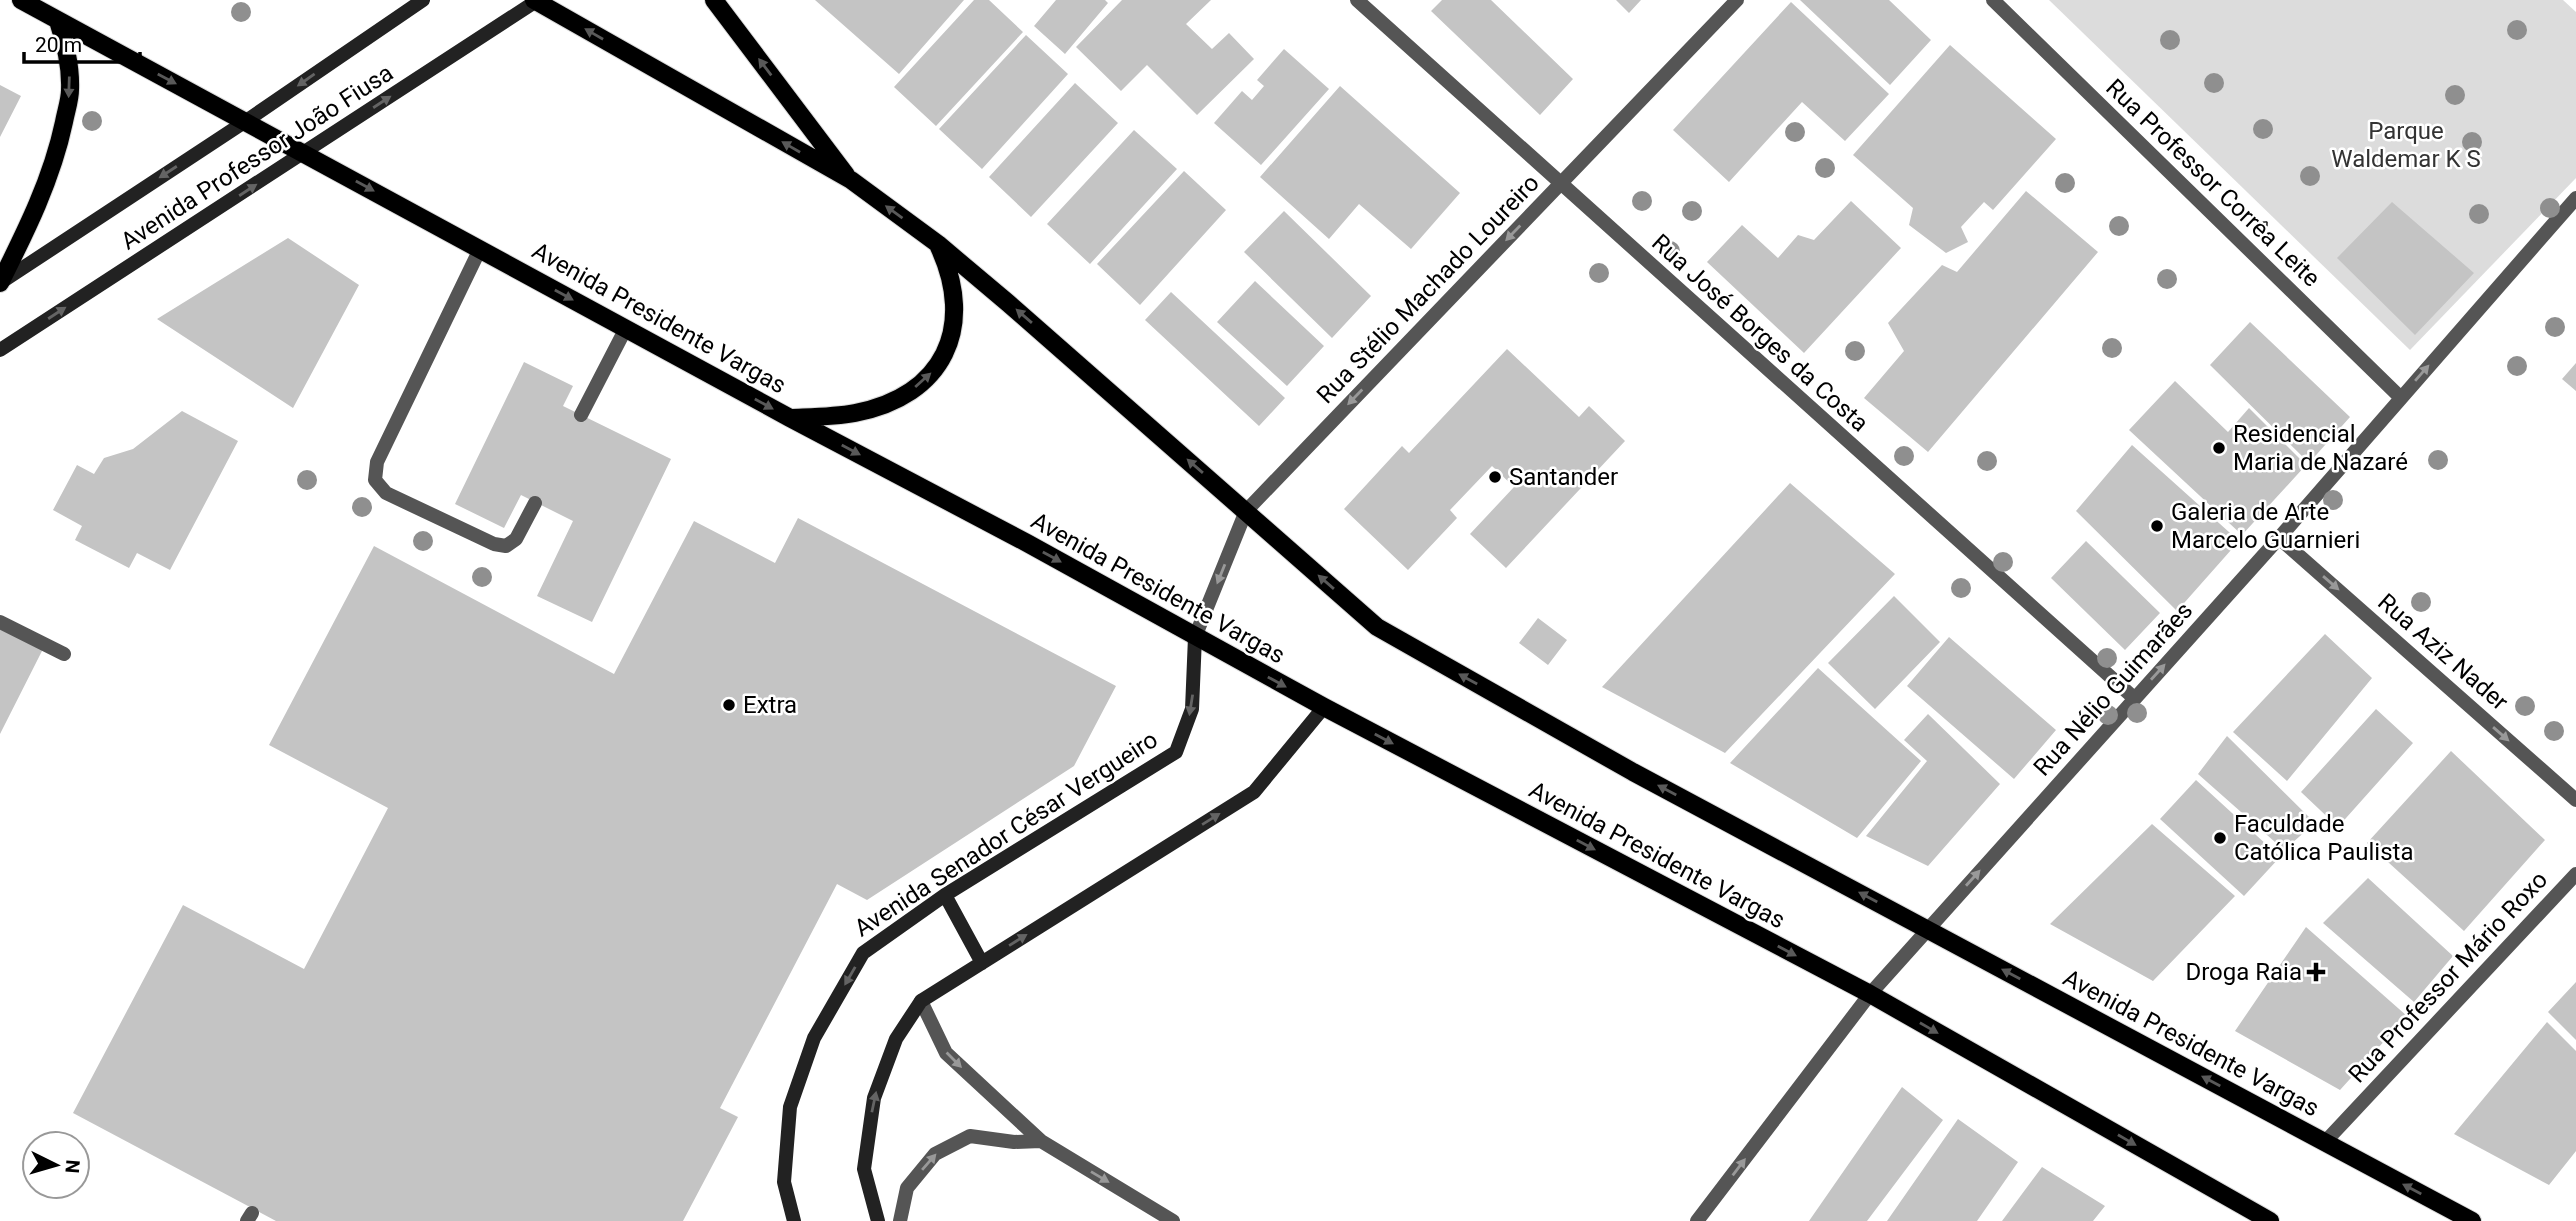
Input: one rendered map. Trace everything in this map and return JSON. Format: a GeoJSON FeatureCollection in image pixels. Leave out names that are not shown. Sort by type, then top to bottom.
{"type":"FeatureCollection","features":[{"type":"Feature","properties":{"kind":"main road","name":"Avenida Presidente Vargas"},"geometry":{"type":"LineString","coordinates":[[21,0],[790,418],[979,517],[1324,708],[1870,994],[2270,1221]]}},
{"type":"Feature","properties":{"kind":"main road","name":"Avenida Presidente Vargas"},"geometry":{"type":"LineString","coordinates":[[536,0],[851,180],[938,244],[1377,627],[1633,772],[2472,1221]]}},
{"type":"Feature","properties":{"kind":"main road"},"geometry":{"type":"LineString","coordinates":[[714,0],[851,180]]}},
{"type":"Feature","properties":{"kind":"main road"},"geometry":{"type":"LineString","coordinates":[[0,283],[31,221],[61,136],[70,92],[68,54],[58,21]]}},
{"type":"Feature","properties":{"kind":"main road"},"geometry":{"type":"LineString","coordinates":[[790,418],[833,416],[873,408],[916,387],[937,366],[954,325],[956,304],[948,266],[938,244]]}},
{"type":"Feature","properties":{"kind":"street","name":"Avenida Professor João Fiusa"},"geometry":{"type":"LineString","coordinates":[[0,283],[246,121],[423,0]]}},
{"type":"Feature","properties":{"kind":"street","name":"Avenida Professor João Fiusa"},"geometry":{"type":"LineString","coordinates":[[0,350],[536,0]]}},
{"type":"Feature","properties":{"kind":"street","name":"Rua José Borges da Costa"},"geometry":{"type":"LineString","coordinates":[[1357,0],[2134,698]]}},
{"type":"Feature","properties":{"kind":"street","name":"Rua Stélio Machado Loureiro"},"geometry":{"type":"LineString","coordinates":[[1195,637],[1246,512],[1737,0]]}},
{"type":"Feature","properties":{"kind":"street","name":"Rua Professor Corrêa Leite"},"geometry":{"type":"LineString","coordinates":[[1993,0],[2401,398]]}},
{"type":"Feature","properties":{"kind":"street","name":"Rua Nélio Guimarães"},"geometry":{"type":"LineString","coordinates":[[1697,1221],[1870,994],[2279,538],[2576,198]]}},
{"type":"Feature","properties":{"kind":"street"},"geometry":{"type":"LineString","coordinates":[[480,249],[377,462],[375,480],[386,493],[494,544],[506,546],[516,539],[536,503]]}},
{"type":"Feature","properties":{"kind":"street"},"geometry":{"type":"LineString","coordinates":[[581,415],[626,328]]}},
{"type":"Feature","properties":{"kind":"street","name":"Rua Aziz Nader"},"geometry":{"type":"LineString","coordinates":[[2279,538],[2576,800]]}},
{"type":"Feature","properties":{"kind":"street"},"geometry":{"type":"LineString","coordinates":[[0,622],[64,654]]}},
{"type":"Feature","properties":{"kind":"street","name":"Avenida Senador César Vergueiro"},"geometry":{"type":"LineString","coordinates":[[794,1221],[784,1182],[790,1107],[814,1038],[863,953],[945,895],[1176,751],[1192,709],[1195,637]]}},
{"type":"Feature","properties":{"kind":"street"},"geometry":{"type":"LineString","coordinates":[[878,1221],[864,1169],[874,1098],[896,1039],[920,1001],[1254,792],[1324,708]]}},
{"type":"Feature","properties":{"kind":"street","name":"Rua Professor Mário Roxo"},"geometry":{"type":"LineString","coordinates":[[2325,1143],[2576,874]]}},
{"type":"Feature","properties":{"kind":"street"},"geometry":{"type":"LineString","coordinates":[[945,895],[982,962]]}},
{"type":"Feature","properties":{"kind":"street"},"geometry":{"type":"LineString","coordinates":[[920,1001],[946,1053],[1041,1141],[1173,1221]]}},
{"type":"Feature","properties":{"kind":"street"},"geometry":{"type":"LineString","coordinates":[[900,1221],[907,1188],[935,1154],[970,1136],[1014,1142],[1041,1141]]}},
{"type":"Feature","properties":{"kind":"green space","name":"Parque Waldemar K S"},"geometry":{"type":"Polygon","coordinates":[[[2049,0],[2563,0],[2576,12],[2576,178],[2410,350],[2049,0]]]}},
{"type":"Feature","properties":{"kind":"building"},"geometry":{"type":"Polygon","coordinates":[[[815,0],[964,0],[899,74],[815,0]]]}},
{"type":"Feature","properties":{"kind":"building"},"geometry":{"type":"Polygon","coordinates":[[[974,0],[989,0],[1023,32],[936,126],[894,87],[974,0]]]}},
{"type":"Feature","properties":{"kind":"building"},"geometry":{"type":"Polygon","coordinates":[[[1056,0],[1105,0],[1108,3],[1065,54],[1034,26],[1056,0]]]}},
{"type":"Feature","properties":{"kind":"building"},"geometry":{"type":"Polygon","coordinates":[[[1122,0],[1211,0],[1186,24],[1212,49],[1229,33],[1254,59],[1197,115],[1147,65],[1121,91],[1076,47],[1122,0]]]}},
{"type":"Feature","properties":{"kind":"building"},"geometry":{"type":"Polygon","coordinates":[[[1442,0],[1491,0],[1573,79],[1540,115],[1431,11],[1442,0]]]}},
{"type":"Feature","properties":{"kind":"building"},"geometry":{"type":"Polygon","coordinates":[[[1616,0],[1641,0],[1629,13],[1616,0]]]}},
{"type":"Feature","properties":{"kind":"building"},"geometry":{"type":"Polygon","coordinates":[[[1800,0],[1889,0],[1931,40],[1890,85],[1800,0]]]}},
{"type":"Feature","properties":{"kind":"building"},"geometry":{"type":"Polygon","coordinates":[[[1791,2],[1889,94],[1845,141],[1802,102],[1729,182],[1673,130],[1791,2]]]}},
{"type":"Feature","properties":{"kind":"building"},"geometry":{"type":"Polygon","coordinates":[[[1026,35],[1068,74],[982,169],[939,129],[1026,35]]]}},
{"type":"Feature","properties":{"kind":"building"},"geometry":{"type":"Polygon","coordinates":[[[1950,45],[2056,139],[1993,210],[1984,202],[1961,227],[1968,242],[1946,253],[1909,225],[1913,208],[1853,155],[1950,45]]]}},
{"type":"Feature","properties":{"kind":"building"},"geometry":{"type":"Polygon","coordinates":[[[1284,49],[1329,89],[1261,165],[1214,123],[1242,91],[1252,100],[1264,86],[1257,80],[1284,49]]]}},
{"type":"Feature","properties":{"kind":"building"},"geometry":{"type":"Polygon","coordinates":[[[1075,83],[1118,123],[1031,217],[989,177],[1075,83]]]}},
{"type":"Feature","properties":{"kind":"building"},"geometry":{"type":"Polygon","coordinates":[[[0,85],[21,96],[0,137],[0,85]]]}},
{"type":"Feature","properties":{"kind":"building"},"geometry":{"type":"Polygon","coordinates":[[[1340,86],[1460,193],[1411,249],[1359,204],[1329,239],[1260,177],[1340,86]]]}},
{"type":"Feature","properties":{"kind":"building"},"geometry":{"type":"Polygon","coordinates":[[[1134,130],[1177,169],[1090,264],[1047,224],[1134,130]]]}},
{"type":"Feature","properties":{"kind":"building"},"geometry":{"type":"Polygon","coordinates":[[[1184,171],[1226,210],[1140,305],[1097,264],[1184,171]]]}},
{"type":"Feature","properties":{"kind":"building"},"geometry":{"type":"Polygon","coordinates":[[[2026,191],[2098,252],[1928,452],[1864,398],[1904,351],[1888,323],[1942,265],[1957,272],[2026,191]]]}},
{"type":"Feature","properties":{"kind":"building"},"geometry":{"type":"Polygon","coordinates":[[[1851,201],[1901,248],[1804,353],[1707,262],[1742,225],[1778,258],[1798,235],[1814,240],[1851,201]]]}},
{"type":"Feature","properties":{"kind":"building"},"geometry":{"type":"Polygon","coordinates":[[[2392,202],[2474,273],[2415,335],[2337,258],[2392,202]]]}},
{"type":"Feature","properties":{"kind":"building"},"geometry":{"type":"Polygon","coordinates":[[[1284,211],[1371,296],[1332,338],[1244,252],[1284,211]]]}},
{"type":"Feature","properties":{"kind":"building"},"geometry":{"type":"Polygon","coordinates":[[[288,238],[359,285],[293,408],[157,319],[288,238]]]}},
{"type":"Feature","properties":{"kind":"building"},"geometry":{"type":"Polygon","coordinates":[[[1255,281],[1324,346],[1287,386],[1217,322],[1255,281]]]}},
{"type":"Feature","properties":{"kind":"building"},"geometry":{"type":"Polygon","coordinates":[[[1171,292],[1285,398],[1259,426],[1145,320],[1171,292]]]}},
{"type":"Feature","properties":{"kind":"building"},"geometry":{"type":"Polygon","coordinates":[[[2250,322],[2350,417],[2309,463],[2210,365],[2250,322]]]}},
{"type":"Feature","properties":{"kind":"building"},"geometry":{"type":"Polygon","coordinates":[[[1507,349],[1579,417],[1589,406],[1625,441],[1506,568],[1470,534],[1514,487],[1492,466],[1450,510],[1457,518],[1408,570],[1344,509],[1402,446],[1409,453],[1507,349]]]}},
{"type":"Feature","properties":{"kind":"building"},"geometry":{"type":"Polygon","coordinates":[[[524,362],[573,386],[563,406],[671,459],[592,622],[537,596],[573,521],[521,495],[504,528],[455,504],[524,362]]]}},
{"type":"Feature","properties":{"kind":"building"},"geometry":{"type":"Polygon","coordinates":[[[2576,363],[2576,391],[2562,379],[2576,363]]]}},
{"type":"Feature","properties":{"kind":"building","name":"Residencial Maria de Nazaré"},"geometry":{"type":"Polygon","coordinates":[[[2175,381],[2228,432],[2249,408],[2306,465],[2242,535],[2129,430],[2175,381]]]}},
{"type":"Feature","properties":{"kind":"building"},"geometry":{"type":"Polygon","coordinates":[[[182,411],[238,441],[170,570],[137,553],[129,568],[75,540],[82,526],[53,510],[77,465],[94,474],[104,458],[133,449],[182,411]]]}},
{"type":"Feature","properties":{"kind":"building","name":"Galeria de Arte Marcelo Guarnieri"},"geometry":{"type":"Polygon","coordinates":[[[2132,445],[2239,541],[2177,611],[2076,511],[2132,445]]]}},
{"type":"Feature","properties":{"kind":"building"},"geometry":{"type":"Polygon","coordinates":[[[1790,483],[1895,574],[1725,753],[1602,687],[1790,483]]]}},
{"type":"Feature","properties":{"kind":"building"},"geometry":{"type":"Polygon","coordinates":[[[798,518],[1116,686],[1074,766],[867,900],[837,884],[720,1108],[738,1117],[683,1221],[276,1221],[73,1113],[183,905],[304,969],[388,808],[269,745],[374,546],[614,674],[694,521],[775,563],[798,518]]]}},
{"type":"Feature","properties":{"kind":"building"},"geometry":{"type":"Polygon","coordinates":[[[2086,541],[2160,613],[2125,650],[2051,578],[2086,541]]]}},
{"type":"Feature","properties":{"kind":"building"},"geometry":{"type":"Polygon","coordinates":[[[1894,596],[1940,642],[1875,709],[1828,663],[1894,596]]]}},
{"type":"Feature","properties":{"kind":"building"},"geometry":{"type":"Polygon","coordinates":[[[1538,618],[1567,640],[1548,665],[1519,643],[1538,618]]]}},
{"type":"Feature","properties":{"kind":"building"},"geometry":{"type":"Polygon","coordinates":[[[0,627],[43,649],[0,734],[0,627]]]}},
{"type":"Feature","properties":{"kind":"building"},"geometry":{"type":"Polygon","coordinates":[[[2325,634],[2372,678],[2287,781],[2233,732],[2325,634]]]}},
{"type":"Feature","properties":{"kind":"building"},"geometry":{"type":"Polygon","coordinates":[[[1949,637],[2056,730],[2014,779],[1907,686],[1949,637]]]}},
{"type":"Feature","properties":{"kind":"building"},"geometry":{"type":"Polygon","coordinates":[[[1818,668],[1921,761],[1857,838],[1730,763],[1818,668]]]}},
{"type":"Feature","properties":{"kind":"building"},"geometry":{"type":"Polygon","coordinates":[[[2376,709],[2413,743],[2338,827],[2301,792],[2376,709]]]}},
{"type":"Feature","properties":{"kind":"building"},"geometry":{"type":"Polygon","coordinates":[[[1928,714],[2000,784],[1928,866],[1866,836],[1927,761],[1904,740],[1928,714]]]}},
{"type":"Feature","properties":{"kind":"building"},"geometry":{"type":"Polygon","coordinates":[[[2227,736],[2315,823],[2284,850],[2198,774],[2227,736]]]}},
{"type":"Feature","properties":{"kind":"building"},"geometry":{"type":"Polygon","coordinates":[[[2451,751],[2545,840],[2464,931],[2367,843],[2451,751]]]}},
{"type":"Feature","properties":{"kind":"building","name":"Faculdade Católica Paulista"},"geometry":{"type":"Polygon","coordinates":[[[2196,780],[2280,857],[2244,896],[2160,819],[2196,780]]]}},
{"type":"Feature","properties":{"kind":"building"},"geometry":{"type":"Polygon","coordinates":[[[2152,824],[2235,896],[2153,981],[2050,924],[2152,824]]]}},
{"type":"Feature","properties":{"kind":"building"},"geometry":{"type":"Polygon","coordinates":[[[2368,878],[2453,956],[2414,1002],[2323,923],[2368,878]]]}},
{"type":"Feature","properties":{"kind":"building","name":"Droga Raia"},"geometry":{"type":"Polygon","coordinates":[[[2306,927],[2407,1016],[2340,1090],[2235,1031],[2306,927]]]}},
{"type":"Feature","properties":{"kind":"building"},"geometry":{"type":"Polygon","coordinates":[[[2576,982],[2576,1040],[2548,1012],[2576,982]]]}},
{"type":"Feature","properties":{"kind":"building"},"geometry":{"type":"Polygon","coordinates":[[[2547,1022],[2576,1051],[2576,1151],[2549,1185],[2454,1134],[2547,1022]]]}},
{"type":"Feature","properties":{"kind":"building"},"geometry":{"type":"Polygon","coordinates":[[[1902,1087],[1943,1120],[1867,1221],[1809,1221],[1902,1087]]]}},
{"type":"Feature","properties":{"kind":"building"},"geometry":{"type":"Polygon","coordinates":[[[1958,1119],[2018,1162],[1977,1221],[1887,1221],[1958,1119]]]}},
{"type":"Feature","properties":{"kind":"building"},"geometry":{"type":"Polygon","coordinates":[[[2042,1167],[2105,1206],[2093,1221],[2002,1221],[2042,1167]]]}},
{"type":"Feature","properties":{"kind":"place","name":"Residencial Maria de Nazaré"},"geometry":{"type":"Point","coordinates":[2219,448]}},
{"type":"Feature","properties":{"kind":"place","name":"Santander"},"geometry":{"type":"Point","coordinates":[1495,477]}},
{"type":"Feature","properties":{"kind":"place","name":"Galeria de Arte Marcelo Guarnieri"},"geometry":{"type":"Point","coordinates":[2157,526]}},
{"type":"Feature","properties":{"kind":"place","name":"Extra"},"geometry":{"type":"Point","coordinates":[729,705]}},
{"type":"Feature","properties":{"kind":"place","name":"Faculdade Católica Paulista"},"geometry":{"type":"Point","coordinates":[2220,838]}},
{"type":"Feature","properties":{"kind":"place","name":"Droga Raia"},"geometry":{"type":"Point","coordinates":[2316,972]}}]}
